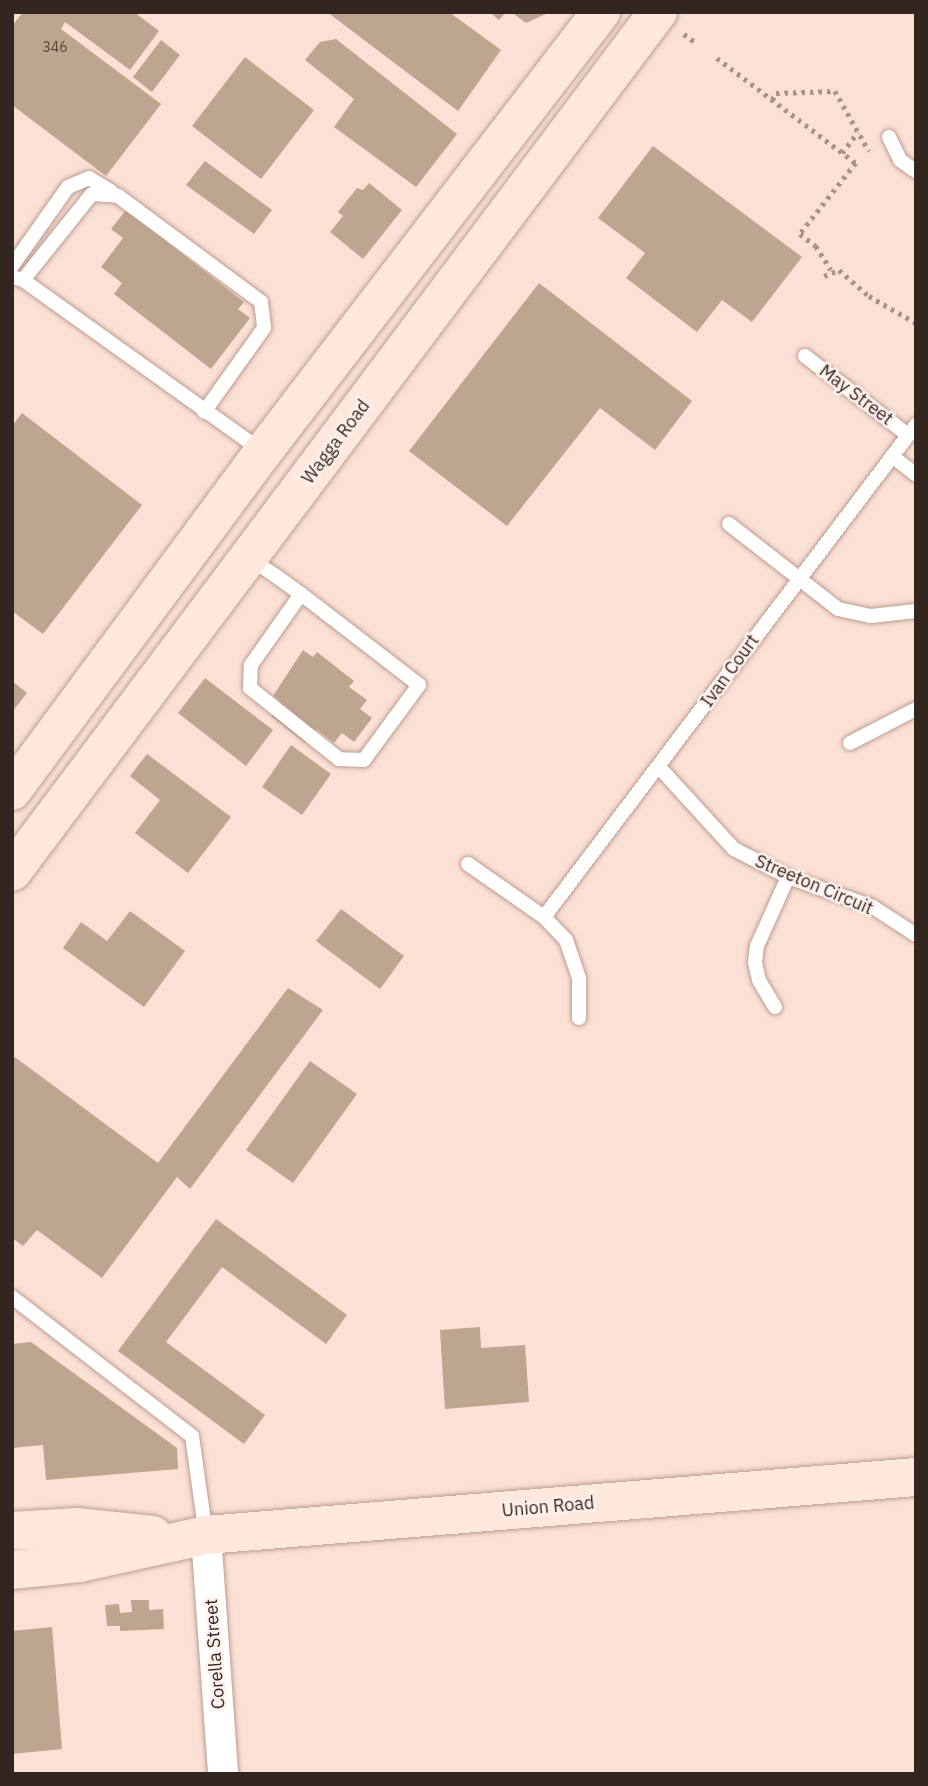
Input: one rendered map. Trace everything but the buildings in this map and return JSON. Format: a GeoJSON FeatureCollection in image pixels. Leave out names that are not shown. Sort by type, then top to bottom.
{"type":"FeatureCollection","features":[{"type":"Feature","properties":{"kind":"main road"},"geometry":{"type":"LineString","coordinates":[[12,790],[131,636],[263,452],[601,12]]}},
{"type":"Feature","properties":{"kind":"main road","name":"Wagga Road"},"geometry":{"type":"LineString","coordinates":[[12,872],[502,221],[671,23]]}},
{"type":"Feature","properties":{"kind":"main road"},"geometry":{"type":"LineString","coordinates":[[465,192],[502,221]]}},
{"type":"Feature","properties":{"kind":"main road"},"geometry":{"type":"LineString","coordinates":[[293,413],[334,444]]}},
{"type":"Feature","properties":{"kind":"main road"},"geometry":{"type":"LineString","coordinates":[[131,636],[154,683]]}},
{"type":"Feature","properties":{"kind":"main road","name":"Union Road"},"geometry":{"type":"LineString","coordinates":[[12,1570],[80,1563],[193,1536],[916,1477]]}},
{"type":"Feature","properties":{"kind":"main road","name":"Union Road"},"geometry":{"type":"LineString","coordinates":[[12,1531],[77,1527],[193,1536]]}},
{"type":"Feature","properties":{"kind":"street","name":"Corella Street"},"geometry":{"type":"LineString","coordinates":[[193,1536],[223,1774]]}},
{"type":"Feature","properties":{"kind":"lane"},"geometry":{"type":"LineString","coordinates":[[889,137],[900,160],[916,171]]}},
{"type":"Feature","properties":{"kind":"lane"},"geometry":{"type":"LineString","coordinates":[[12,266],[55,203],[78,180],[89,178],[118,196],[261,302],[264,328],[204,412]]}},
{"type":"Feature","properties":{"kind":"lane"},"geometry":{"type":"LineString","coordinates":[[118,196],[92,194],[17,279],[263,452]]}},
{"type":"Feature","properties":{"kind":"lane","name":"May Street"},"geometry":{"type":"LineString","coordinates":[[804,356],[912,430]]}},
{"type":"Feature","properties":{"kind":"lane","name":"Ivan Court"},"geometry":{"type":"LineString","coordinates":[[544,917],[912,430]]}},
{"type":"Feature","properties":{"kind":"lane"},"geometry":{"type":"LineString","coordinates":[[892,456],[916,475]]}},
{"type":"Feature","properties":{"kind":"lane"},"geometry":{"type":"LineString","coordinates":[[729,524],[838,609],[871,616],[916,611]]}},
{"type":"Feature","properties":{"kind":"lane"},"geometry":{"type":"LineString","coordinates":[[249,558],[300,594],[419,685],[370,757],[354,762],[328,751],[254,694],[248,680],[251,665],[300,594]]}},
{"type":"Feature","properties":{"kind":"lane"},"geometry":{"type":"LineString","coordinates":[[850,743],[916,709]]}},
{"type":"Feature","properties":{"kind":"lane","name":"Streeton Circuit"},"geometry":{"type":"LineString","coordinates":[[659,767],[734,849],[789,877],[873,907],[916,935]]}},
{"type":"Feature","properties":{"kind":"lane"},"geometry":{"type":"LineString","coordinates":[[468,864],[544,917],[566,940],[579,978],[579,1018]]}},
{"type":"Feature","properties":{"kind":"lane"},"geometry":{"type":"LineString","coordinates":[[775,1007],[759,980],[755,962],[757,946],[789,877]]}},
{"type":"Feature","properties":{"kind":"lane"},"geometry":{"type":"LineString","coordinates":[[12,1297],[192,1436],[193,1536]]}},
{"type":"Feature","properties":{"kind":"path"},"geometry":{"type":"LineString","coordinates":[[671,23],[695,42]]}},
{"type":"Feature","properties":{"kind":"path"},"geometry":{"type":"LineString","coordinates":[[717,58],[856,163],[800,234],[816,246],[831,270],[846,274],[869,296],[916,323]]}},
{"type":"Feature","properties":{"kind":"path"},"geometry":{"type":"LineString","coordinates":[[772,100],[776,93],[835,91],[872,156]]}},
{"type":"Feature","properties":{"kind":"path"},"geometry":{"type":"LineString","coordinates":[[842,153],[858,132]]}},
{"type":"Feature","properties":{"kind":"path"},"geometry":{"type":"LineString","coordinates":[[824,276],[831,270]]}}]}
